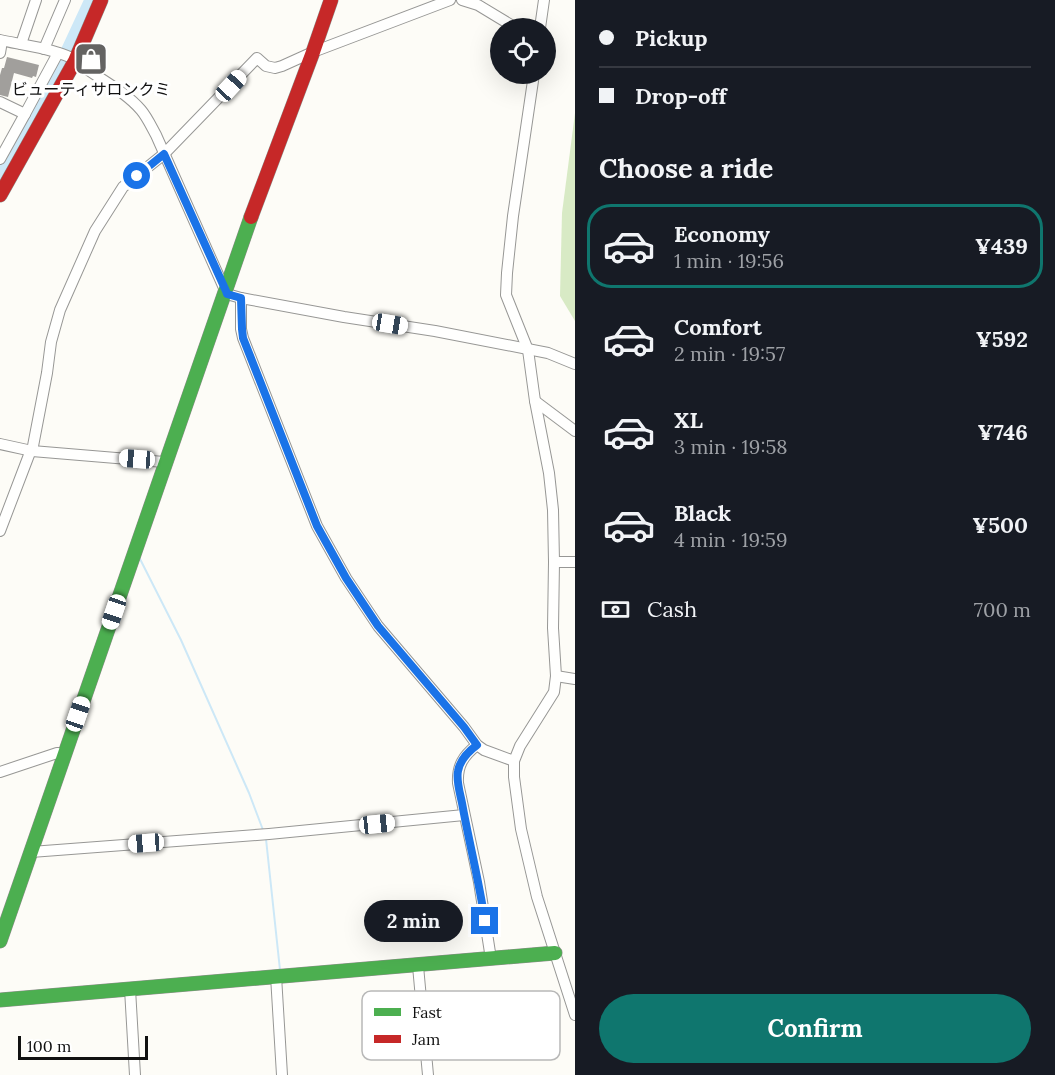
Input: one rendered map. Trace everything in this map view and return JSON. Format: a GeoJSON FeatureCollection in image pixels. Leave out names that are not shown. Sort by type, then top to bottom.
{"type":"FeatureCollection","features":[{"type":"Feature","properties":{"kind":"street"},"geometry":{"type":"LineString","coordinates":[[21,44],[36,0]]}},
{"type":"Feature","properties":{"kind":"street"},"geometry":{"type":"LineString","coordinates":[[44,49],[65,0]]}},
{"type":"Feature","properties":{"kind":"street"},"geometry":{"type":"LineString","coordinates":[[0,159],[25,114],[67,56],[101,0]]}},
{"type":"Feature","properties":{"kind":"street"},"geometry":{"type":"LineString","coordinates":[[0,941],[31,852],[61,754],[224,286],[314,52],[331,0]]}},
{"type":"Feature","properties":{"kind":"street"},"geometry":{"type":"LineString","coordinates":[[0,531],[32,451],[51,342],[60,310],[95,231],[123,187],[164,154],[257,58],[266,66],[276,68],[450,0]]}},
{"type":"Feature","properties":{"kind":"street"},"geometry":{"type":"LineString","coordinates":[[462,0],[478,5],[499,18]]}},
{"type":"Feature","properties":{"kind":"street"},"geometry":{"type":"LineString","coordinates":[[541,18],[544,0]]}},
{"type":"Feature","properties":{"kind":"street"},"geometry":{"type":"LineString","coordinates":[[0,53],[1,41],[67,56],[128,98],[140,109],[149,122],[227,294],[548,353],[575,363]]}},
{"type":"Feature","properties":{"kind":"street"},"geometry":{"type":"LineString","coordinates":[[0,195],[67,56]]}},
{"type":"Feature","properties":{"kind":"street"},"geometry":{"type":"LineString","coordinates":[[533,84],[513,216],[506,295],[528,350],[549,473],[553,510],[553,628],[556,676],[554,692],[520,746],[514,761],[514,777],[521,829],[537,897],[575,1015]]}},
{"type":"Feature","properties":{"kind":"street"},"geometry":{"type":"LineString","coordinates":[[0,102],[25,114]]}},
{"type":"Feature","properties":{"kind":"street"},"geometry":{"type":"LineString","coordinates":[[241,298],[243,338],[317,526],[346,578],[378,626],[477,745],[484,750],[514,761]]}},
{"type":"Feature","properties":{"kind":"street"},"geometry":{"type":"LineString","coordinates":[[535,401],[575,431]]}},
{"type":"Feature","properties":{"kind":"street"},"geometry":{"type":"LineString","coordinates":[[0,444],[32,451],[163,462]]}},
{"type":"Feature","properties":{"kind":"street"},"geometry":{"type":"LineString","coordinates":[[554,562],[575,561]]}},
{"type":"Feature","properties":{"kind":"street"},"geometry":{"type":"LineString","coordinates":[[556,676],[575,679]]}},
{"type":"Feature","properties":{"kind":"street"},"geometry":{"type":"LineString","coordinates":[[477,745],[470,750],[458,771],[491,959]]}},
{"type":"Feature","properties":{"kind":"street"},"geometry":{"type":"LineString","coordinates":[[0,772],[61,754]]}},
{"type":"Feature","properties":{"kind":"street"},"geometry":{"type":"LineString","coordinates":[[31,852],[265,834],[464,815]]}},
{"type":"Feature","properties":{"kind":"street"},"geometry":{"type":"LineString","coordinates":[[0,1000],[555,953]]}},
{"type":"Feature","properties":{"kind":"street"},"geometry":{"type":"LineString","coordinates":[[418,966],[420,991]]}},
{"type":"Feature","properties":{"kind":"street"},"geometry":{"type":"LineString","coordinates":[[279,976],[282,1075]]}},
{"type":"Feature","properties":{"kind":"street"},"geometry":{"type":"LineString","coordinates":[[130,989],[135,1075]]}},
{"type":"Feature","properties":{"kind":"street"},"geometry":{"type":"LineString","coordinates":[[427,1060],[428,1075]]}},
{"type":"Feature","properties":{"kind":"green space"},"geometry":{"type":"Polygon","coordinates":[[[575,113],[575,321],[560,296],[562,213],[575,113]]]}},
{"type":"Feature","properties":{"kind":"building","name":"ビューティサロンクミ"},"geometry":{"type":"Polygon","coordinates":[[[90,49],[100,55],[94,65],[86,59],[90,49]]]}},
{"type":"Feature","properties":{"kind":"building"},"geometry":{"type":"Polygon","coordinates":[[[7,57],[39,65],[36,77],[14,73],[8,97],[0,95],[0,75],[7,57]]]}},
{"type":"Feature","properties":{"kind":"waterway"},"geometry":{"type":"LineString","coordinates":[[0,180],[60,69],[92,0]]}},
{"type":"Feature","properties":{"kind":"waterway"},"geometry":{"type":"LineString","coordinates":[[229,300],[237,304]]}},
{"type":"Feature","properties":{"kind":"waterway"},"geometry":{"type":"LineString","coordinates":[[294,481],[302,501]]}},
{"type":"Feature","properties":{"kind":"waterway"},"geometry":{"type":"LineString","coordinates":[[139,557],[181,640],[249,793],[263,830]]}},
{"type":"Feature","properties":{"kind":"waterway"},"geometry":{"type":"LineString","coordinates":[[266,839],[280,970]]}},
{"type":"Feature","properties":{"kind":"traffic: fast"},"geometry":{"type":"LineString","coordinates":[[0,941],[251,217]]}},
{"type":"Feature","properties":{"kind":"traffic: fast"},"geometry":{"type":"LineString","coordinates":[[0,1000],[555,953]]}},
{"type":"Feature","properties":{"kind":"traffic: jam"},"geometry":{"type":"LineString","coordinates":[[0,195],[75,61],[101,0]]}},
{"type":"Feature","properties":{"kind":"traffic: jam"},"geometry":{"type":"LineString","coordinates":[[251,217],[331,0]]}},
{"type":"Feature","properties":{"kind":"place","name":"ビューティサロンクミ"},"geometry":{"type":"Point","coordinates":[91,59]}},
{"type":"Feature","properties":{"kind":"route"},"geometry":{"type":"LineString","coordinates":[[137,176],[164,154],[227,294],[241,298],[243,338],[317,526],[346,578],[378,626],[477,745],[470,750],[461,763],[458,783],[485,921]]}}]}
